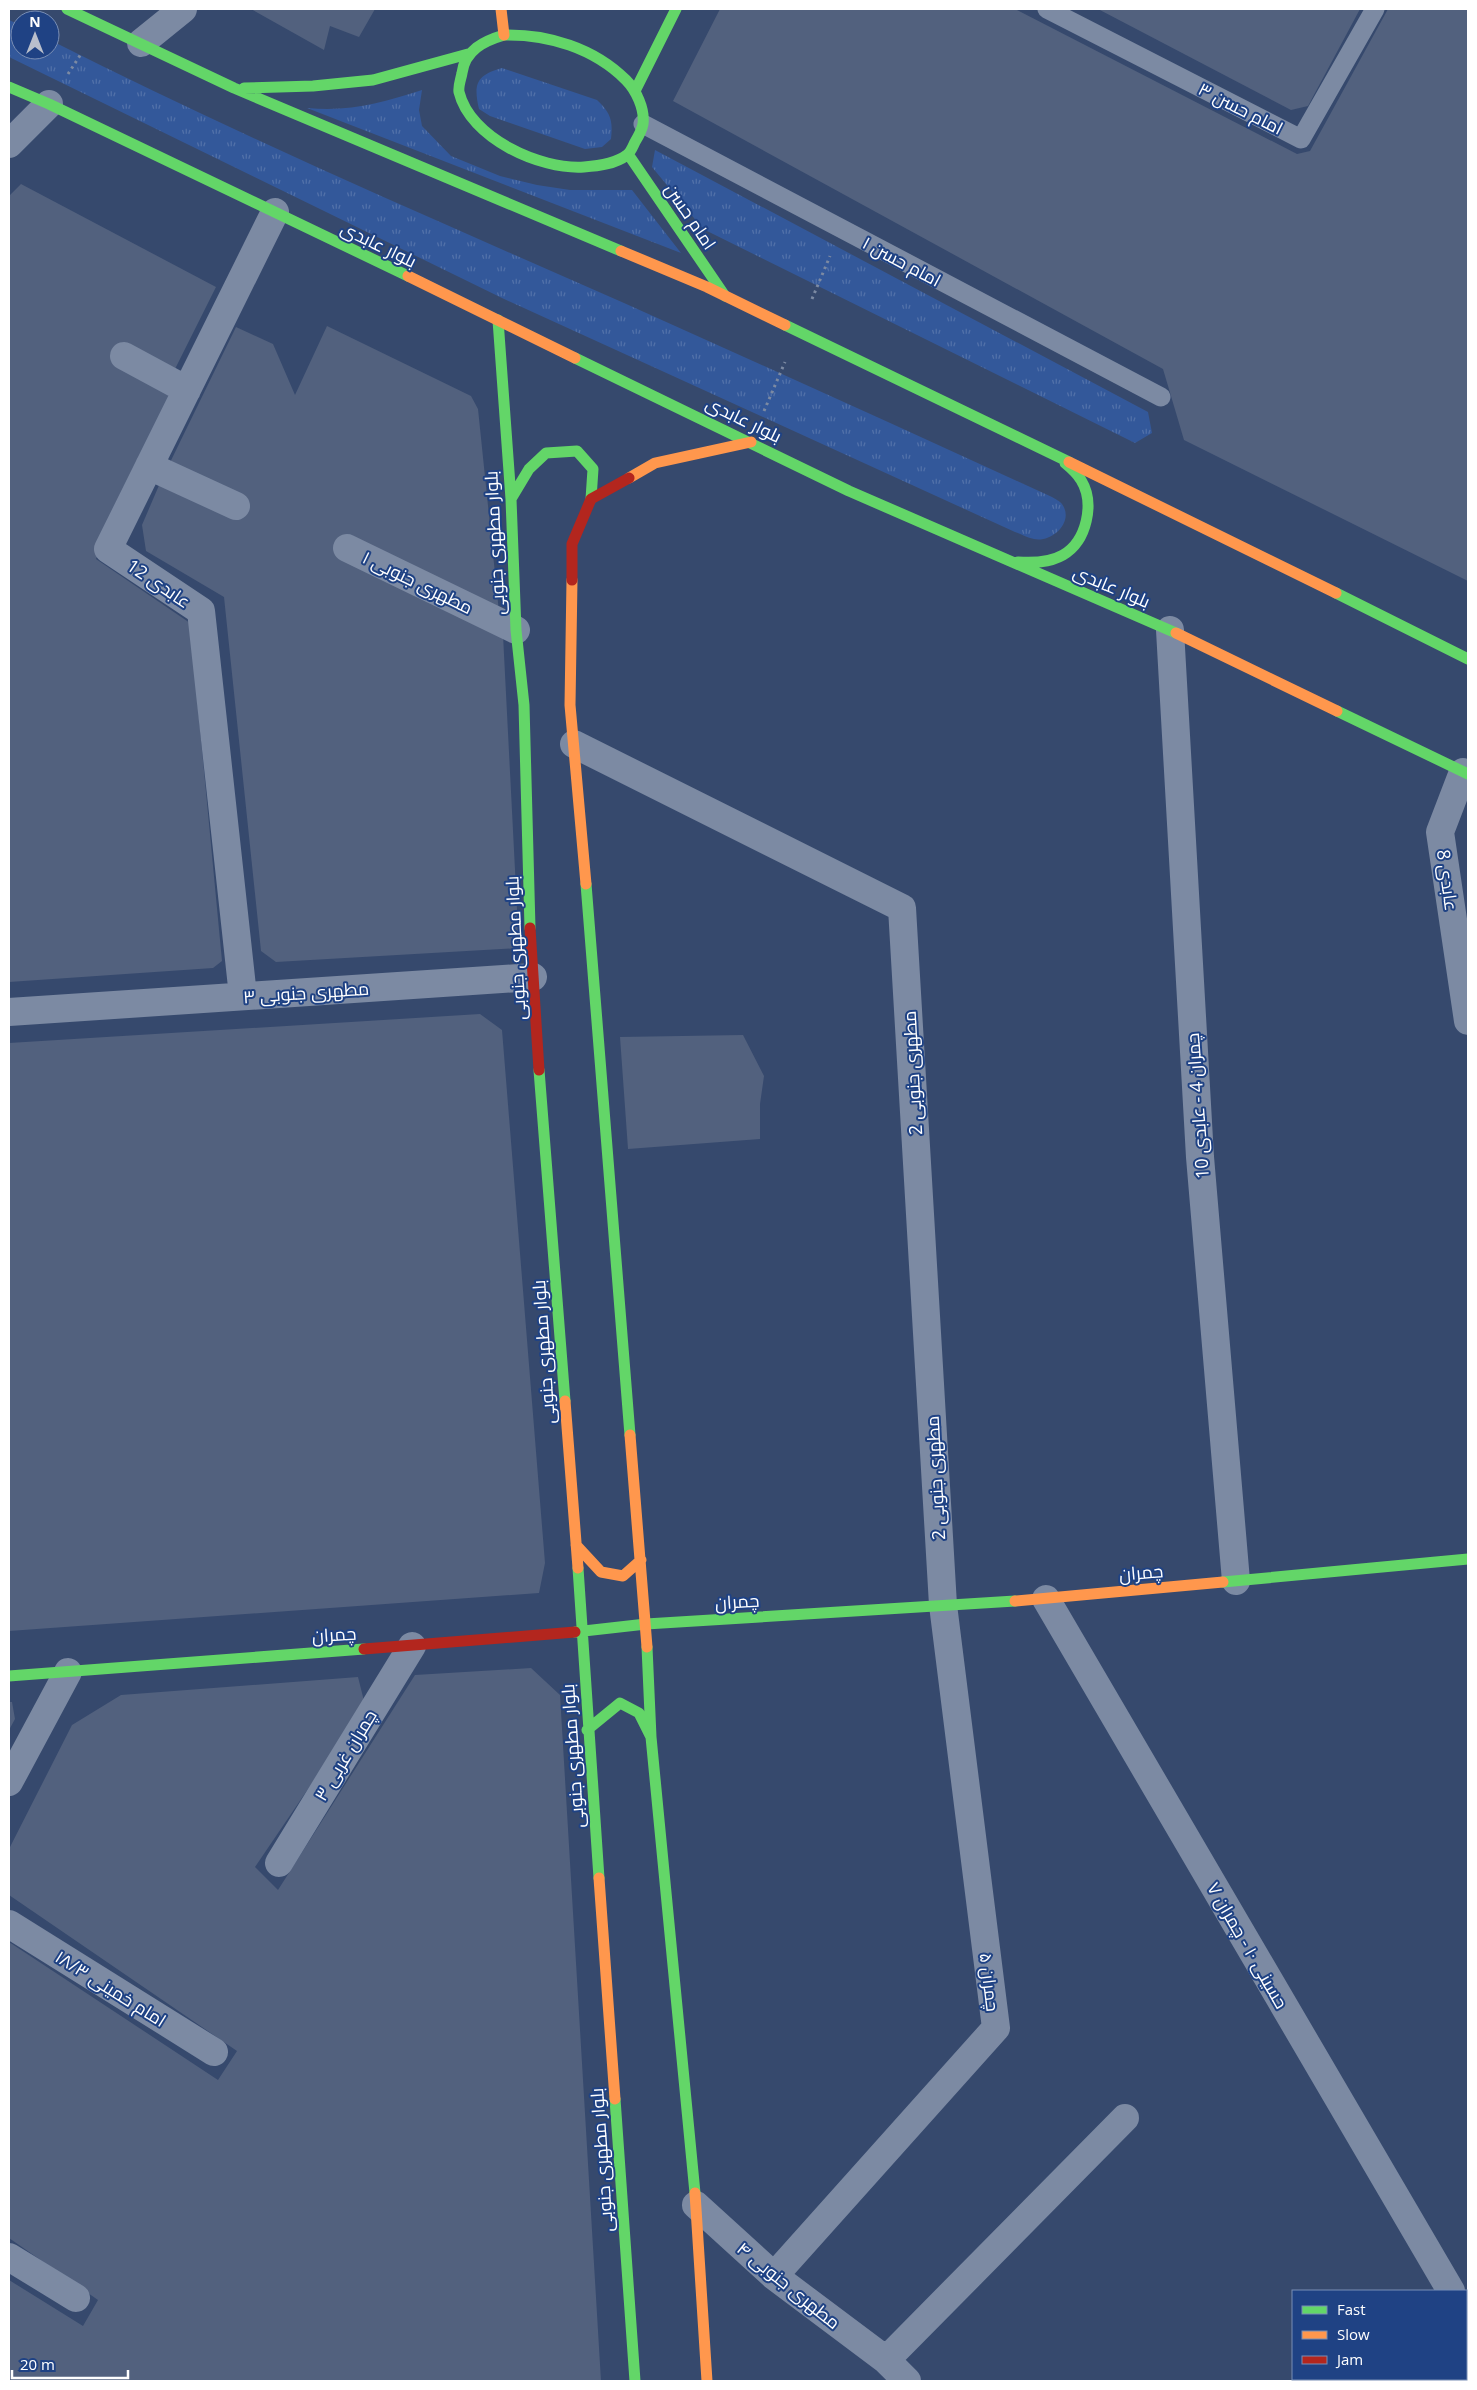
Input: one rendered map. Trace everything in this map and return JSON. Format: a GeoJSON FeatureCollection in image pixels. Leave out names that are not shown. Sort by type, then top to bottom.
{"type":"FeatureCollection","features":[{"type":"Feature","properties":{"kind":"street"},"geometry":{"type":"LineString","coordinates":[[67,9],[234,88],[726,297],[1152,502],[1468,659]]}},
{"type":"Feature","properties":{"kind":"street"},"geometry":{"type":"LineString","coordinates":[[141,43],[183,9]]}},
{"type":"Feature","properties":{"kind":"street"},"geometry":{"type":"LineString","coordinates":[[500,9],[504,35]]}},
{"type":"Feature","properties":{"kind":"street"},"geometry":{"type":"LineString","coordinates":[[635,91],[676,9]]}},
{"type":"Feature","properties":{"kind":"street"},"geometry":{"type":"LineString","coordinates":[[504,35],[531,35],[566,43],[609,66],[635,91],[643,124],[628,154],[607,164],[585,168],[553,166],[515,152],[483,130],[468,112],[459,94],[459,73],[468,54],[484,40],[504,35]]}},
{"type":"Feature","properties":{"kind":"street"},"geometry":{"type":"LineString","coordinates":[[234,88],[313,86],[373,80],[468,54]]}},
{"type":"Feature","properties":{"kind":"street","name":"بلوار عابدی"},"geometry":{"type":"LineString","coordinates":[[9,87],[49,104],[275,212],[849,491],[1170,630],[1466,773]]}},
{"type":"Feature","properties":{"kind":"street"},"geometry":{"type":"LineString","coordinates":[[9,144],[49,104]]}},
{"type":"Feature","properties":{"kind":"street","name":"امام حسن"},"geometry":{"type":"LineString","coordinates":[[628,154],[726,297]]}},
{"type":"Feature","properties":{"kind":"street","name":"عابدی 12"},"geometry":{"type":"LineString","coordinates":[[243,996],[201,611],[108,549],[275,212]]}},
{"type":"Feature","properties":{"kind":"street","name":"بلوار مطهری جنوبی"},"geometry":{"type":"LineString","coordinates":[[498,320],[511,499],[516,630],[524,705],[533,977],[576,1545],[587,1730],[634,2381]]}},
{"type":"Feature","properties":{"kind":"street"},"geometry":{"type":"LineString","coordinates":[[124,356],[187,390]]}},
{"type":"Feature","properties":{"kind":"street"},"geometry":{"type":"LineString","coordinates":[[591,499],[654,463],[751,442]]}},
{"type":"Feature","properties":{"kind":"street"},"geometry":{"type":"LineString","coordinates":[[511,499],[528,470],[546,453],[577,451],[593,470],[591,499],[572,544],[570,705],[641,1560],[651,1738],[696,2205],[707,2381]]}},
{"type":"Feature","properties":{"kind":"street"},"geometry":{"type":"LineString","coordinates":[[1012,561],[1039,564],[1065,554],[1082,534],[1089,507],[1082,480],[1063,460]]}},
{"type":"Feature","properties":{"kind":"street"},"geometry":{"type":"LineString","coordinates":[[150,466],[236,506]]}},
{"type":"Feature","properties":{"kind":"street","name":"مطهری جنوبی ۱"},"geometry":{"type":"LineString","coordinates":[[347,548],[516,630]]}},
{"type":"Feature","properties":{"kind":"street","name":"چمران 4 - عابدی 10"},"geometry":{"type":"LineString","coordinates":[[1170,630],[1200,1157],[1236,1581]]}},
{"type":"Feature","properties":{"kind":"street","name":"مطهری جنوبی 2"},"geometry":{"type":"LineString","coordinates":[[574,744],[902,908],[943,1605]]}},
{"type":"Feature","properties":{"kind":"street","name":"عابدی 8"},"geometry":{"type":"LineString","coordinates":[[1466,773],[1440,832],[1468,1021]]}},
{"type":"Feature","properties":{"kind":"street","name":"مطهری جنوبی ۳"},"geometry":{"type":"LineString","coordinates":[[9,1012],[533,977]]}},
{"type":"Feature","properties":{"kind":"street"},"geometry":{"type":"LineString","coordinates":[[576,1545],[601,1572],[622,1576],[641,1560]]}},
{"type":"Feature","properties":{"kind":"street","name":"چمران"},"geometry":{"type":"LineString","coordinates":[[9,1676],[412,1646],[581,1632],[646,1624],[1046,1598],[1468,1559]]}},
{"type":"Feature","properties":{"kind":"street","name":"حسينی ۱۰ - چمران ۷"},"geometry":{"type":"LineString","coordinates":[[1046,1598],[1450,2290]]}},
{"type":"Feature","properties":{"kind":"street","name":"چمران ۵"},"geometry":{"type":"LineString","coordinates":[[774,2276],[996,2028],[943,1605]]}},
{"type":"Feature","properties":{"kind":"street","name":"چمران غربی ۳"},"geometry":{"type":"LineString","coordinates":[[279,1864],[412,1646]]}},
{"type":"Feature","properties":{"kind":"street"},"geometry":{"type":"LineString","coordinates":[[9,1782],[68,1672]]}},
{"type":"Feature","properties":{"kind":"street"},"geometry":{"type":"LineString","coordinates":[[587,1730],[609,1710],[620,1703],[639,1713],[651,1738]]}},
{"type":"Feature","properties":{"kind":"street","name":"امام خمینی ۱۸/۳"},"geometry":{"type":"LineString","coordinates":[[9,1924],[214,2052]]}},
{"type":"Feature","properties":{"kind":"street"},"geometry":{"type":"LineString","coordinates":[[886,2360],[1125,2118]]}},
{"type":"Feature","properties":{"kind":"street","name":"مطهری جنوبی ۴"},"geometry":{"type":"LineString","coordinates":[[696,2205],[774,2276],[886,2360],[907,2381]]}},
{"type":"Feature","properties":{"kind":"street"},"geometry":{"type":"LineString","coordinates":[[9,2256],[76,2298]]}},
{"type":"Feature","properties":{"kind":"lane","name":"امام حسن ۳"},"geometry":{"type":"LineString","coordinates":[[1048,9],[1301,139],[1375,9]]}},
{"type":"Feature","properties":{"kind":"lane","name":"امام حسن ۱"},"geometry":{"type":"LineString","coordinates":[[643,124],[1161,397]]}},
{"type":"Feature","properties":{"kind":"path"},"geometry":{"type":"LineString","coordinates":[[49,104],[101,24]]}},
{"type":"Feature","properties":{"kind":"green space"},"geometry":{"type":"Polygon","coordinates":[[[9,20],[10,57],[9,57],[9,20]]]}},
{"type":"Feature","properties":{"kind":"green space"},"geometry":{"type":"Polygon","coordinates":[[[60,45],[263,143],[678,327],[1052,497],[1061,503],[1065,511],[1063,524],[1059,530],[1047,538],[1034,539],[1026,537],[502,298],[15,60],[60,60],[60,45]]]}},
{"type":"Feature","properties":{"kind":"green space"},"geometry":{"type":"Polygon","coordinates":[[[502,68],[597,100],[610,118],[612,127],[611,139],[602,147],[585,149],[490,116],[479,109],[477,86],[479,81],[487,74],[502,68]]]}},
{"type":"Feature","properties":{"kind":"green space"},"geometry":{"type":"Polygon","coordinates":[[[422,90],[419,110],[422,126],[451,156],[500,176],[537,185],[570,190],[632,190],[681,253],[307,108],[338,109],[366,105],[422,90]]]}},
{"type":"Feature","properties":{"kind":"green space"},"geometry":{"type":"Polygon","coordinates":[[[655,150],[1148,412],[1152,433],[1135,443],[703,229],[652,167],[655,150]]]}},
{"type":"Feature","properties":{"kind":"building"},"geometry":{"type":"Polygon","coordinates":[[[251,9],[375,9],[359,37],[330,26],[324,50],[251,9]]]}},
{"type":"Feature","properties":{"kind":"building"},"geometry":{"type":"Polygon","coordinates":[[[720,9],[1015,9],[1297,154],[1310,151],[1388,9],[1468,9],[1468,581],[1184,440],[1163,369],[673,101],[720,9]]]}},
{"type":"Feature","properties":{"kind":"building"},"geometry":{"type":"Polygon","coordinates":[[[1098,9],[1360,9],[1308,106],[1291,110],[1098,9]]]}},
{"type":"Feature","properties":{"kind":"building"},"geometry":{"type":"Polygon","coordinates":[[[21,184],[216,287],[173,373],[171,391],[96,559],[190,623],[222,961],[213,968],[9,982],[9,196],[21,184]]]}},
{"type":"Feature","properties":{"kind":"building"},"geometry":{"type":"Polygon","coordinates":[[[327,326],[471,396],[478,409],[499,612],[342,536],[334,551],[503,635],[519,948],[276,962],[261,951],[224,597],[146,551],[142,525],[160,483],[236,327],[273,344],[295,395],[327,326]]]}},
{"type":"Feature","properties":{"kind":"building"},"geometry":{"type":"Polygon","coordinates":[[[480,1014],[502,1030],[545,1563],[539,1593],[9,1631],[9,1043],[480,1014]]]}},
{"type":"Feature","properties":{"kind":"building"},"geometry":{"type":"Polygon","coordinates":[[[743,1035],[764,1076],[760,1104],[760,1139],[628,1149],[620,1037],[743,1035]]]}},
{"type":"Feature","properties":{"kind":"building"},"geometry":{"type":"Polygon","coordinates":[[[531,1668],[560,1695],[601,2381],[9,2381],[9,2280],[83,2326],[98,2300],[9,2238],[9,1942],[218,2080],[237,2051],[9,1895],[9,1849],[72,1725],[121,1695],[358,1677],[365,1705],[255,1867],[278,1890],[415,1675],[531,1668]]]}},
{"type":"Feature","properties":{"kind":"building"},"geometry":{"type":"Polygon","coordinates":[[[9,1702],[12,1702],[15,1719],[9,1730],[9,1702]]]}},
{"type":"Feature","properties":{"kind":"traffic: fast"},"geometry":{"type":"LineString","coordinates":[[67,9],[234,88],[621,251]]}},
{"type":"Feature","properties":{"kind":"traffic: fast"},"geometry":{"type":"LineString","coordinates":[[635,91],[676,9]]}},
{"type":"Feature","properties":{"kind":"traffic: fast"},"geometry":{"type":"LineString","coordinates":[[504,35],[537,37],[570,45],[600,59],[626,80],[639,100],[643,112],[641,131],[628,154],[612,162],[595,166],[566,167],[528,157],[509,148],[477,124],[466,109],[459,92],[464,65],[471,52],[489,40],[504,35]]}},
{"type":"Feature","properties":{"kind":"traffic: fast"},"geometry":{"type":"LineString","coordinates":[[244,88],[313,86],[373,80],[468,54]]}},
{"type":"Feature","properties":{"kind":"traffic: fast"},"geometry":{"type":"LineString","coordinates":[[9,87],[49,104],[408,276]]}},
{"type":"Feature","properties":{"kind":"traffic: fast"},"geometry":{"type":"LineString","coordinates":[[628,154],[725,296]]}},
{"type":"Feature","properties":{"kind":"traffic: fast"},"geometry":{"type":"LineString","coordinates":[[498,320],[511,499],[516,630],[524,705],[530,928]]}},
{"type":"Feature","properties":{"kind":"traffic: fast"},"geometry":{"type":"LineString","coordinates":[[785,325],[1069,462]]}},
{"type":"Feature","properties":{"kind":"traffic: fast"},"geometry":{"type":"LineString","coordinates":[[575,358],[849,491],[1176,633]]}},
{"type":"Feature","properties":{"kind":"traffic: fast"},"geometry":{"type":"LineString","coordinates":[[511,499],[529,469],[546,453],[577,451],[593,469],[591,499]]}},
{"type":"Feature","properties":{"kind":"traffic: fast"},"geometry":{"type":"LineString","coordinates":[[1018,562],[1041,562],[1058,558],[1071,549],[1083,531],[1088,510],[1085,489],[1078,475],[1065,463]]}},
{"type":"Feature","properties":{"kind":"traffic: fast"},"geometry":{"type":"LineString","coordinates":[[1336,593],[1468,659]]}},
{"type":"Feature","properties":{"kind":"traffic: fast"},"geometry":{"type":"LineString","coordinates":[[1337,711],[1468,774]]}},
{"type":"Feature","properties":{"kind":"traffic: fast"},"geometry":{"type":"LineString","coordinates":[[586,884],[630,1435]]}},
{"type":"Feature","properties":{"kind":"traffic: fast"},"geometry":{"type":"LineString","coordinates":[[539,1070],[565,1401]]}},
{"type":"Feature","properties":{"kind":"traffic: fast"},"geometry":{"type":"LineString","coordinates":[[1223,1582],[1468,1559]]}},
{"type":"Feature","properties":{"kind":"traffic: fast"},"geometry":{"type":"LineString","coordinates":[[578,1568],[599,1878]]}},
{"type":"Feature","properties":{"kind":"traffic: fast"},"geometry":{"type":"LineString","coordinates":[[575,1632],[646,1624],[1015,1601]]}},
{"type":"Feature","properties":{"kind":"traffic: fast"},"geometry":{"type":"LineString","coordinates":[[647,1647],[651,1737],[695,2193]]}},
{"type":"Feature","properties":{"kind":"traffic: fast"},"geometry":{"type":"LineString","coordinates":[[9,1676],[364,1649]]}},
{"type":"Feature","properties":{"kind":"traffic: fast"},"geometry":{"type":"LineString","coordinates":[[587,1730],[620,1703],[639,1713],[651,1737]]}},
{"type":"Feature","properties":{"kind":"traffic: fast"},"geometry":{"type":"LineString","coordinates":[[615,2099],[635,2381]]}},
{"type":"Feature","properties":{"kind":"traffic: slow"},"geometry":{"type":"LineString","coordinates":[[501,9],[504,35]]}},
{"type":"Feature","properties":{"kind":"traffic: slow"},"geometry":{"type":"LineString","coordinates":[[621,251],[707,287],[785,325]]}},
{"type":"Feature","properties":{"kind":"traffic: slow"},"geometry":{"type":"LineString","coordinates":[[408,276],[575,358]]}},
{"type":"Feature","properties":{"kind":"traffic: slow"},"geometry":{"type":"LineString","coordinates":[[629,478],[655,463],[751,442]]}},
{"type":"Feature","properties":{"kind":"traffic: slow"},"geometry":{"type":"LineString","coordinates":[[1069,462],[1336,593]]}},
{"type":"Feature","properties":{"kind":"traffic: slow"},"geometry":{"type":"LineString","coordinates":[[572,580],[570,705],[586,884]]}},
{"type":"Feature","properties":{"kind":"traffic: slow"},"geometry":{"type":"LineString","coordinates":[[1176,633],[1337,711]]}},
{"type":"Feature","properties":{"kind":"traffic: slow"},"geometry":{"type":"LineString","coordinates":[[565,1401],[578,1568]]}},
{"type":"Feature","properties":{"kind":"traffic: slow"},"geometry":{"type":"LineString","coordinates":[[630,1435],[647,1647]]}},
{"type":"Feature","properties":{"kind":"traffic: slow"},"geometry":{"type":"LineString","coordinates":[[576,1545],[601,1572],[623,1576],[641,1560]]}},
{"type":"Feature","properties":{"kind":"traffic: slow"},"geometry":{"type":"LineString","coordinates":[[1015,1601],[1223,1582]]}},
{"type":"Feature","properties":{"kind":"traffic: slow"},"geometry":{"type":"LineString","coordinates":[[599,1878],[615,2099]]}},
{"type":"Feature","properties":{"kind":"traffic: slow"},"geometry":{"type":"LineString","coordinates":[[695,2193],[707,2381]]}},
{"type":"Feature","properties":{"kind":"traffic: jam"},"geometry":{"type":"LineString","coordinates":[[572,580],[572,544],[591,499],[629,478]]}},
{"type":"Feature","properties":{"kind":"traffic: jam"},"geometry":{"type":"LineString","coordinates":[[530,928],[539,1070]]}},
{"type":"Feature","properties":{"kind":"traffic: jam"},"geometry":{"type":"LineString","coordinates":[[364,1649],[575,1632]]}}]}
